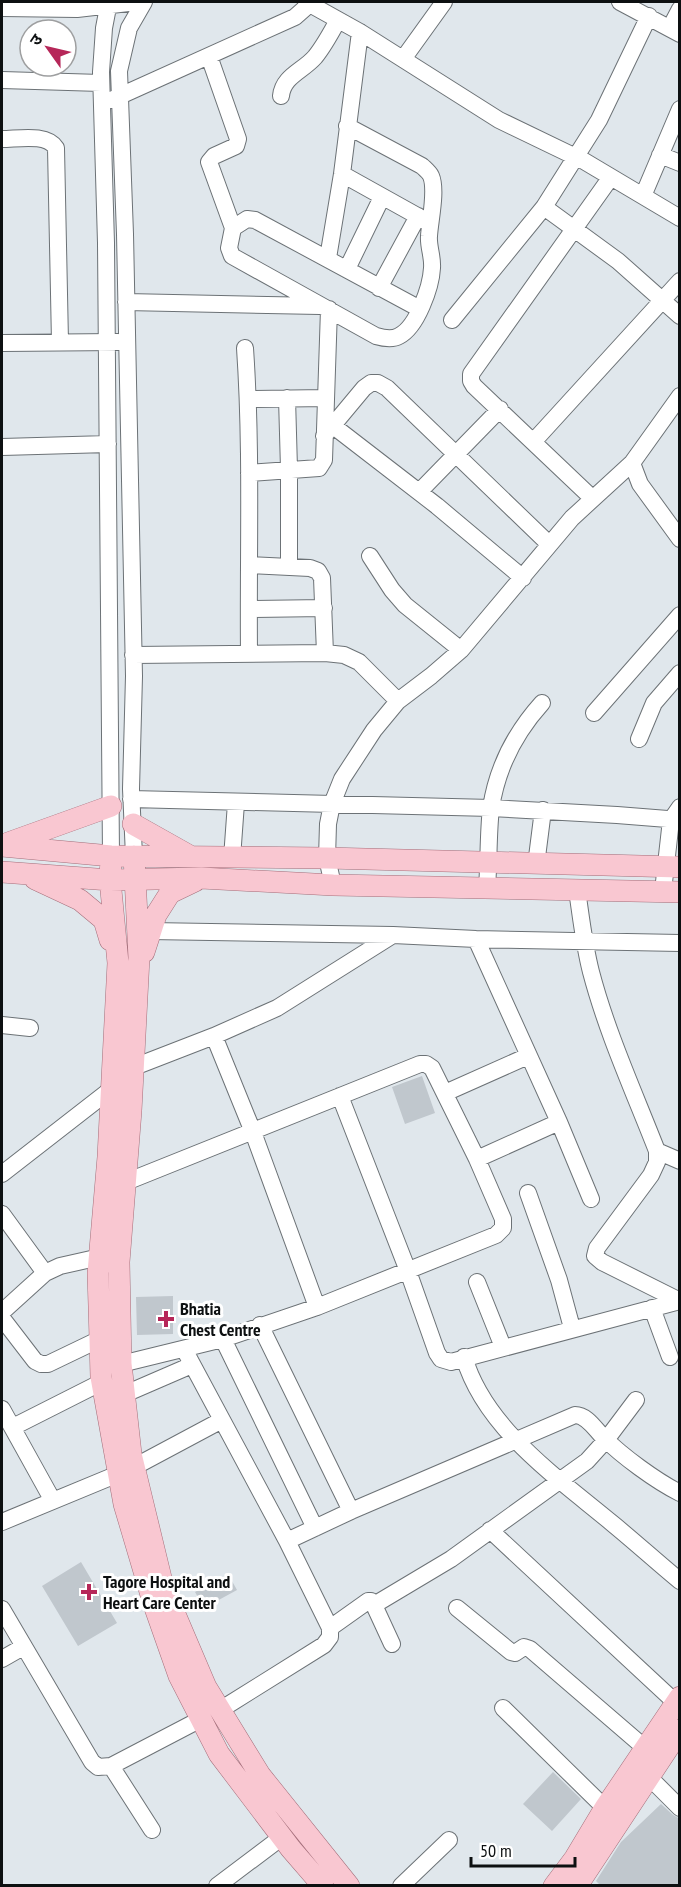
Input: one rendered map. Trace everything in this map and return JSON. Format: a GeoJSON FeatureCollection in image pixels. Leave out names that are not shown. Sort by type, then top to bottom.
{"type":"FeatureCollection","features":[{"type":"Feature","properties":{"kind":"main road"},"geometry":{"type":"LineString","coordinates":[[2,846],[111,806]]}},
{"type":"Feature","properties":{"kind":"main road"},"geometry":{"type":"LineString","coordinates":[[133,824],[193,857]]}},
{"type":"Feature","properties":{"kind":"main road"},"geometry":{"type":"LineString","coordinates":[[2,846],[111,856],[327,858],[673,867]]}},
{"type":"Feature","properties":{"kind":"main road"},"geometry":{"type":"LineString","coordinates":[[111,856],[110,880],[118,963],[100,1257],[100,1340],[102,1382],[126,1470]]}},
{"type":"Feature","properties":{"kind":"main road"},"geometry":{"type":"LineString","coordinates":[[134,856],[139,966],[119,1262],[121,1364],[125,1394],[124,1504],[154,1605],[179,1676],[350,1886]]}},
{"type":"Feature","properties":{"kind":"main road"},"geometry":{"type":"LineString","coordinates":[[2,872],[110,880],[201,878],[333,885],[671,892]]}},
{"type":"Feature","properties":{"kind":"main road"},"geometry":{"type":"LineString","coordinates":[[23,874],[80,900],[104,920],[118,963]]}},
{"type":"Feature","properties":{"kind":"main road"},"geometry":{"type":"LineString","coordinates":[[139,966],[156,915],[170,893],[201,878]]}},
{"type":"Feature","properties":{"kind":"main road"},"geometry":{"type":"LineString","coordinates":[[554,1886],[575,1858],[604,1808],[678,1700]]}},
{"type":"Feature","properties":{"kind":"main road"},"geometry":{"type":"LineString","coordinates":[[211,1714],[219,1754],[282,1837],[323,1886]]}},
{"type":"Feature","properties":{"kind":"main road"},"geometry":{"type":"LineString","coordinates":[[577,1886],[679,1732]]}},
{"type":"Feature","properties":{"kind":"street"},"geometry":{"type":"LineString","coordinates":[[2,8],[77,9],[137,2]]}},
{"type":"Feature","properties":{"kind":"street"},"geometry":{"type":"LineString","coordinates":[[134,856],[131,799],[134,676],[119,71],[129,28],[144,2]]}},
{"type":"Feature","properties":{"kind":"street"},"geometry":{"type":"LineString","coordinates":[[102,104],[295,17],[309,2],[499,120],[575,156],[680,219]]}},
{"type":"Feature","properties":{"kind":"street"},"geometry":{"type":"LineString","coordinates":[[403,59],[444,2]]}},
{"type":"Feature","properties":{"kind":"street"},"geometry":{"type":"LineString","coordinates":[[620,2],[675,31],[680,9]]}},
{"type":"Feature","properties":{"kind":"street"},"geometry":{"type":"LineString","coordinates":[[109,4],[104,28],[101,83],[107,342],[111,856]]}},
{"type":"Feature","properties":{"kind":"street"},"geometry":{"type":"LineString","coordinates":[[452,320],[544,207],[599,120],[649,16]]}},
{"type":"Feature","properties":{"kind":"street"},"geometry":{"type":"LineString","coordinates":[[281,96],[282,87],[312,60],[322,48],[338,20]]}},
{"type":"Feature","properties":{"kind":"street"},"geometry":{"type":"LineString","coordinates":[[328,258],[342,174],[360,32]]}},
{"type":"Feature","properties":{"kind":"street"},"geometry":{"type":"LineString","coordinates":[[209,56],[238,139],[236,146],[214,156],[209,162],[232,228],[229,248],[232,256],[376,336],[387,339],[399,336],[410,326],[420,309],[429,285],[432,265],[424,219],[342,174]]}},
{"type":"Feature","properties":{"kind":"street"},"geometry":{"type":"LineString","coordinates":[[2,80],[101,83]]}},
{"type":"Feature","properties":{"kind":"street"},"geometry":{"type":"LineString","coordinates":[[643,196],[680,109]]}},
{"type":"Feature","properties":{"kind":"street"},"geometry":{"type":"LineString","coordinates":[[347,126],[422,166],[430,174],[433,185],[424,219],[379,288]]}},
{"type":"Feature","properties":{"kind":"street"},"geometry":{"type":"LineString","coordinates":[[2,138],[45,139],[53,142],[56,148],[60,342]]}},
{"type":"Feature","properties":{"kind":"street"},"geometry":{"type":"LineString","coordinates":[[660,155],[680,163]]}},
{"type":"Feature","properties":{"kind":"street"},"geometry":{"type":"LineString","coordinates":[[592,498],[474,386],[471,374],[611,177]]}},
{"type":"Feature","properties":{"kind":"street"},"geometry":{"type":"LineString","coordinates":[[347,269],[382,197]]}},
{"type":"Feature","properties":{"kind":"street"},"geometry":{"type":"LineString","coordinates":[[544,207],[618,261],[680,316]]}},
{"type":"Feature","properties":{"kind":"street"},"geometry":{"type":"LineString","coordinates":[[232,228],[250,218],[420,309]]}},
{"type":"Feature","properties":{"kind":"street"},"geometry":{"type":"LineString","coordinates":[[533,442],[680,281]]}},
{"type":"Feature","properties":{"kind":"street"},"geometry":{"type":"LineString","coordinates":[[126,302],[326,308]]}},
{"type":"Feature","properties":{"kind":"street"},"geometry":{"type":"LineString","coordinates":[[249,473],[319,468],[322,465],[328,430],[326,308]]}},
{"type":"Feature","properties":{"kind":"street"},"geometry":{"type":"LineString","coordinates":[[2,343],[127,342]]}},
{"type":"Feature","properties":{"kind":"street"},"geometry":{"type":"LineString","coordinates":[[244,348],[248,399],[249,654]]}},
{"type":"Feature","properties":{"kind":"street"},"geometry":{"type":"LineString","coordinates":[[328,430],[364,388],[371,383],[378,383],[387,388],[549,544]]}},
{"type":"Feature","properties":{"kind":"street"},"geometry":{"type":"LineString","coordinates":[[333,885],[327,858],[328,824],[332,804],[348,769],[374,730],[398,701],[461,650],[549,544],[592,498],[632,463],[680,396]]}},
{"type":"Feature","properties":{"kind":"street"},"geometry":{"type":"LineString","coordinates":[[287,398],[289,567]]}},
{"type":"Feature","properties":{"kind":"street"},"geometry":{"type":"LineString","coordinates":[[248,399],[326,398]]}},
{"type":"Feature","properties":{"kind":"street"},"geometry":{"type":"LineString","coordinates":[[419,492],[500,409]]}},
{"type":"Feature","properties":{"kind":"street"},"geometry":{"type":"LineString","coordinates":[[328,430],[419,492],[523,578]]}},
{"type":"Feature","properties":{"kind":"street"},"geometry":{"type":"LineString","coordinates":[[2,447],[108,444]]}},
{"type":"Feature","properties":{"kind":"street"},"geometry":{"type":"LineString","coordinates":[[632,463],[640,483],[680,538]]}},
{"type":"Feature","properties":{"kind":"street"},"geometry":{"type":"LineString","coordinates":[[370,556],[392,590],[405,605],[461,650]]}},
{"type":"Feature","properties":{"kind":"street"},"geometry":{"type":"LineString","coordinates":[[249,565],[310,568],[318,572],[322,578],[325,653]]}},
{"type":"Feature","properties":{"kind":"street"},"geometry":{"type":"LineString","coordinates":[[249,609],[324,608]]}},
{"type":"Feature","properties":{"kind":"street"},"geometry":{"type":"LineString","coordinates":[[594,713],[680,615]]}},
{"type":"Feature","properties":{"kind":"street"},"geometry":{"type":"LineString","coordinates":[[133,655],[325,653],[344,655],[359,662],[398,701]]}},
{"type":"Feature","properties":{"kind":"street"},"geometry":{"type":"LineString","coordinates":[[639,739],[654,703],[680,672]]}},
{"type":"Feature","properties":{"kind":"street"},"geometry":{"type":"LineString","coordinates":[[487,888],[491,808],[499,776],[508,752],[526,721],[542,703]]}},
{"type":"Feature","properties":{"kind":"street"},"geometry":{"type":"LineString","coordinates":[[131,799],[491,808],[677,816],[671,892]]}},
{"type":"Feature","properties":{"kind":"street"},"geometry":{"type":"LineString","coordinates":[[232,858],[236,803]]}},
{"type":"Feature","properties":{"kind":"street"},"geometry":{"type":"LineString","coordinates":[[536,865],[543,810]]}},
{"type":"Feature","properties":{"kind":"street"},"geometry":{"type":"LineString","coordinates":[[577,890],[584,940],[605,1017],[657,1151],[657,1162],[651,1174],[597,1248],[596,1256],[602,1262],[680,1301]]}},
{"type":"Feature","properties":{"kind":"street"},"geometry":{"type":"LineString","coordinates":[[150,931],[680,943]]}},
{"type":"Feature","properties":{"kind":"street"},"geometry":{"type":"LineString","coordinates":[[134,1066],[214,1036],[277,1008],[393,935]]}},
{"type":"Feature","properties":{"kind":"street"},"geometry":{"type":"LineString","coordinates":[[476,939],[591,1199]]}},
{"type":"Feature","properties":{"kind":"street"},"geometry":{"type":"LineString","coordinates":[[2,1025],[30,1028]]}},
{"type":"Feature","properties":{"kind":"street"},"geometry":{"type":"LineString","coordinates":[[214,1036],[253,1132],[317,1307]]}},
{"type":"Feature","properties":{"kind":"street"},"geometry":{"type":"LineString","coordinates":[[446,1093],[528,1056]]}},
{"type":"Feature","properties":{"kind":"street"},"geometry":{"type":"LineString","coordinates":[[121,1364],[223,1339],[317,1307],[496,1235],[503,1228],[503,1219],[477,1159],[446,1093],[432,1068],[426,1064],[420,1064],[126,1182]]}},
{"type":"Feature","properties":{"kind":"street"},"geometry":{"type":"LineString","coordinates":[[2,1174],[110,1090]]}},
{"type":"Feature","properties":{"kind":"street"},"geometry":{"type":"LineString","coordinates":[[340,1096],[408,1271],[437,1353],[446,1361],[451,1362],[680,1301]]}},
{"type":"Feature","properties":{"kind":"street"},"geometry":{"type":"LineString","coordinates":[[477,1159],[558,1122]]}},
{"type":"Feature","properties":{"kind":"street"},"geometry":{"type":"LineString","coordinates":[[657,1151],[680,1161]]}},
{"type":"Feature","properties":{"kind":"street"},"geometry":{"type":"LineString","coordinates":[[528,1193],[560,1280],[572,1328]]}},
{"type":"Feature","properties":{"kind":"street"},"geometry":{"type":"LineString","coordinates":[[2,1214],[45,1273]]}},
{"type":"Feature","properties":{"kind":"street"},"geometry":{"type":"LineString","coordinates":[[2,1312],[45,1273],[60,1266],[100,1257]]}},
{"type":"Feature","properties":{"kind":"street"},"geometry":{"type":"LineString","coordinates":[[477,1282],[503,1347]]}},
{"type":"Feature","properties":{"kind":"street"},"geometry":{"type":"LineString","coordinates":[[652,1308],[670,1357]]}},
{"type":"Feature","properties":{"kind":"street"},"geometry":{"type":"LineString","coordinates":[[2,1318],[34,1360],[41,1364],[48,1364],[100,1340]]}},
{"type":"Feature","properties":{"kind":"street"},"geometry":{"type":"LineString","coordinates":[[260,1325],[351,1511]]}},
{"type":"Feature","properties":{"kind":"street"},"geometry":{"type":"LineString","coordinates":[[223,1339],[315,1527]]}},
{"type":"Feature","properties":{"kind":"street"},"geometry":{"type":"LineString","coordinates":[[2,1609],[92,1762],[98,1767],[111,1766],[211,1714],[324,1645],[330,1637],[330,1628],[287,1541],[184,1349]]}},
{"type":"Feature","properties":{"kind":"street"},"geometry":{"type":"LineString","coordinates":[[464,1357],[480,1393],[516,1441],[560,1481],[680,1581]]}},
{"type":"Feature","properties":{"kind":"street"},"geometry":{"type":"LineString","coordinates":[[125,1394],[192,1365]]}},
{"type":"Feature","properties":{"kind":"street"},"geometry":{"type":"LineString","coordinates":[[13,1427],[102,1382]]}},
{"type":"Feature","properties":{"kind":"street"},"geometry":{"type":"LineString","coordinates":[[374,1605],[451,1559],[587,1461],[636,1400]]}},
{"type":"Feature","properties":{"kind":"street"},"geometry":{"type":"LineString","coordinates":[[2,1409],[52,1501]]}},
{"type":"Feature","properties":{"kind":"street"},"geometry":{"type":"LineString","coordinates":[[287,1541],[351,1511],[575,1415],[579,1415],[606,1440],[656,1479],[680,1493]]}},
{"type":"Feature","properties":{"kind":"street"},"geometry":{"type":"LineString","coordinates":[[2,1522],[126,1470],[222,1420]]}},
{"type":"Feature","properties":{"kind":"street"},"geometry":{"type":"LineString","coordinates":[[490,1530],[678,1700]]}},
{"type":"Feature","properties":{"kind":"street"},"geometry":{"type":"LineString","coordinates":[[330,1628],[371,1600],[392,1644]]}},
{"type":"Feature","properties":{"kind":"street"},"geometry":{"type":"LineString","coordinates":[[457,1608],[511,1652],[515,1653],[524,1647],[530,1649],[645,1748]]}},
{"type":"Feature","properties":{"kind":"street"},"geometry":{"type":"LineString","coordinates":[[2,1659],[23,1647]]}},
{"type":"Feature","properties":{"kind":"street"},"geometry":{"type":"LineString","coordinates":[[503,1707],[604,1808]]}},
{"type":"Feature","properties":{"kind":"street"},"geometry":{"type":"LineString","coordinates":[[111,1766],[152,1830]]}},
{"type":"Feature","properties":{"kind":"street"},"geometry":{"type":"LineString","coordinates":[[648,1776],[680,1808]]}},
{"type":"Feature","properties":{"kind":"street"},"geometry":{"type":"LineString","coordinates":[[217,1886],[282,1837]]}},
{"type":"Feature","properties":{"kind":"street"},"geometry":{"type":"LineString","coordinates":[[401,1886],[449,1840]]}},
{"type":"Feature","properties":{"kind":"building"},"geometry":{"type":"Polygon","coordinates":[[[422,1076],[435,1113],[405,1124],[392,1087],[422,1076]]]}},
{"type":"Feature","properties":{"kind":"building"},"geometry":{"type":"Polygon","coordinates":[[[173,1296],[173,1334],[137,1335],[136,1297],[173,1296]]]}},
{"type":"Feature","properties":{"kind":"building"},"geometry":{"type":"Polygon","coordinates":[[[81,1562],[117,1623],[78,1646],[42,1586],[81,1562]]]}},
{"type":"Feature","properties":{"kind":"building"},"geometry":{"type":"Polygon","coordinates":[[[228,1574],[237,1590],[204,1608],[195,1592],[228,1574]]]}},
{"type":"Feature","properties":{"kind":"building"},"geometry":{"type":"Polygon","coordinates":[[[553,1772],[581,1799],[552,1831],[523,1804],[553,1772]]]}},
{"type":"Feature","properties":{"kind":"building"},"geometry":{"type":"Polygon","coordinates":[[[661,1804],[680,1819],[680,1886],[601,1886],[596,1881],[621,1842],[661,1804]]]}},
{"type":"Feature","properties":{"kind":"place","name":"Bhatia Chest Centre"},"geometry":{"type":"Point","coordinates":[166,1319]}},
{"type":"Feature","properties":{"kind":"place","name":"Tagore Hospital and Heart Care Center"},"geometry":{"type":"Point","coordinates":[89,1592]}}]}
